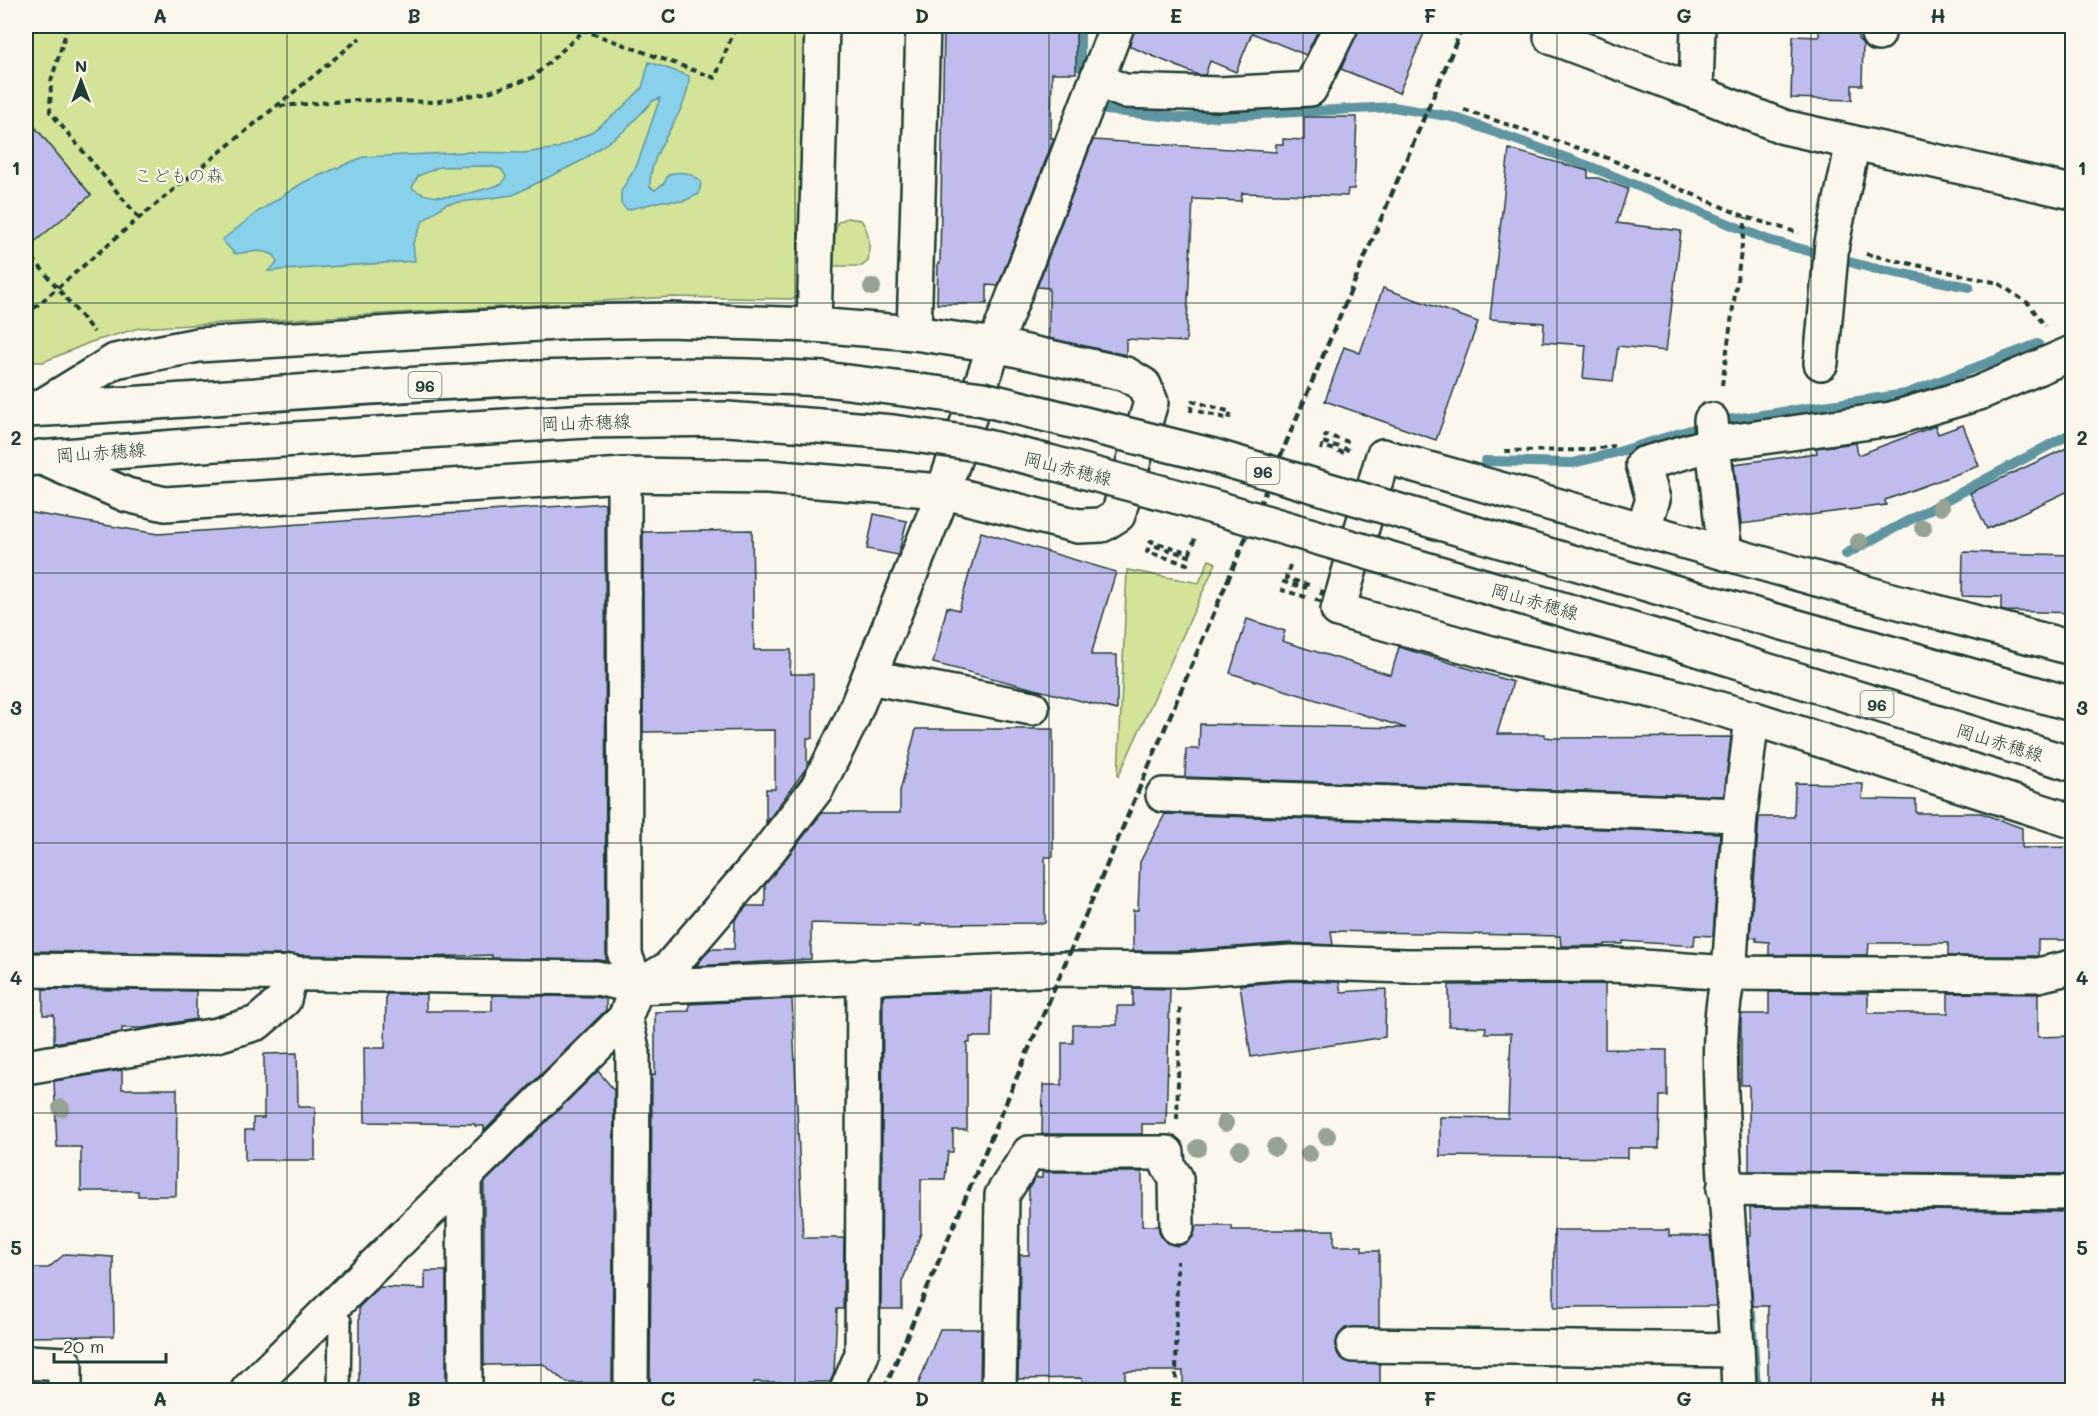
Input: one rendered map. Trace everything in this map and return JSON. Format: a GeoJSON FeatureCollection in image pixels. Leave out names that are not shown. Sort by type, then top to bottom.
{"type":"FeatureCollection","features":[{"type":"Feature","properties":{"kind":"street"},"geometry":{"type":"LineString","coordinates":[[814,325],[822,26]]}},
{"type":"Feature","properties":{"kind":"street"},"geometry":{"type":"LineString","coordinates":[[914,333],[923,26]]}},
{"type":"Feature","properties":{"kind":"street"},"geometry":{"type":"LineString","coordinates":[[637,987],[669,968],[760,862],[817,788],[851,721],[936,511],[941,491],[995,345],[1117,26]]}},
{"type":"Feature","properties":{"kind":"street"},"geometry":{"type":"LineString","coordinates":[[1097,80],[1124,91],[1219,94],[1311,89],[1341,26]]}},
{"type":"Feature","properties":{"kind":"street"},"geometry":{"type":"LineString","coordinates":[[1696,92],[1698,26]]}},
{"type":"Feature","properties":{"kind":"street"},"geometry":{"type":"LineString","coordinates":[[1551,37],[1785,127],[2073,192]]}},
{"type":"Feature","properties":{"kind":"street"},"geometry":{"type":"LineString","coordinates":[[1821,363],[1831,251],[1853,142]]}},
{"type":"Feature","properties":{"kind":"street"},"geometry":{"type":"LineString","coordinates":[[31,410],[115,361],[198,345],[572,322],[668,320],[814,325],[914,333],[995,345],[1126,374],[1144,385],[1151,402],[1118,515],[1102,525],[1078,525],[941,491],[768,477],[624,475],[165,504],[127,495],[33,458]]}},
{"type":"Feature","properties":{"kind":"street"},"geometry":{"type":"LineString","coordinates":[[1643,530],[1653,499],[1643,464],[1711,431],[1891,419],[1979,393],[2070,354]]}},
{"type":"Feature","properties":{"kind":"street","name":"96"},"geometry":{"type":"LineString","coordinates":[[31,410],[586,374],[727,373],[824,379],[983,399],[1210,455],[1694,598],[2073,704]]}},
{"type":"Feature","properties":{"kind":"street","name":"岡山赤穂線"},"geometry":{"type":"LineString","coordinates":[[33,458],[586,421],[727,419],[893,432],[970,443],[1193,501],[1681,644],[2073,764]]}},
{"type":"Feature","properties":{"kind":"street"},"geometry":{"type":"LineString","coordinates":[[1711,431],[1725,553]]}},
{"type":"Feature","properties":{"kind":"street"},"geometry":{"type":"LineString","coordinates":[[2073,648],[1383,456],[1338,610],[1516,660],[1666,694],[1752,718],[2073,822]]}},
{"type":"Feature","properties":{"kind":"street"},"geometry":{"type":"LineString","coordinates":[[248,1390],[626,1018],[637,987],[626,955],[624,475]]}},
{"type":"Feature","properties":{"kind":"street"},"geometry":{"type":"LineString","coordinates":[[869,676],[1032,708]]}},
{"type":"Feature","properties":{"kind":"street"},"geometry":{"type":"LineString","coordinates":[[1738,1390],[1734,1189],[1721,1081],[1724,995],[1729,973],[1740,815],[1752,718]]}},
{"type":"Feature","properties":{"kind":"street"},"geometry":{"type":"LineString","coordinates":[[1163,795],[1740,815]]}},
{"type":"Feature","properties":{"kind":"street"},"geometry":{"type":"LineString","coordinates":[[26,970],[597,978],[637,987],[1062,969],[1182,970],[1292,962],[1407,966],[1613,965],[1729,973],[2038,975],[2073,966]]}},
{"type":"Feature","properties":{"kind":"street"},"geometry":{"type":"LineString","coordinates":[[26,1066],[217,1035],[257,1023],[284,1000],[291,972]]}},
{"type":"Feature","properties":{"kind":"street"},"geometry":{"type":"LineString","coordinates":[[847,1390],[862,1354],[864,976]]}},
{"type":"Feature","properties":{"kind":"street"},"geometry":{"type":"LineString","coordinates":[[626,1018],[633,1053],[631,1390]]}},
{"type":"Feature","properties":{"kind":"street"},"geometry":{"type":"LineString","coordinates":[[999,1390],[1002,1195],[1029,1153],[1167,1153],[1168,1166],[1176,1178],[1177,1227]]}},
{"type":"Feature","properties":{"kind":"street"},"geometry":{"type":"LineString","coordinates":[[464,1178],[465,1390]]}},
{"type":"Feature","properties":{"kind":"street"},"geometry":{"type":"LineString","coordinates":[[1734,1189],[2073,1192]]}},
{"type":"Feature","properties":{"kind":"street"},"geometry":{"type":"LineString","coordinates":[[1354,1345],[1737,1350]]}},
{"type":"Feature","properties":{"kind":"street"},"geometry":{"type":"LineString","coordinates":[[26,1362],[65,1364],[65,1390]]}},
{"type":"Feature","properties":{"kind":"lane"},"geometry":{"type":"LineString","coordinates":[[329,1311],[340,1322],[339,1390]]}},
{"type":"Feature","properties":{"kind":"path"},"geometry":{"type":"LineString","coordinates":[[68,26],[51,81],[50,112],[139,218]]}},
{"type":"Feature","properties":{"kind":"path"},"geometry":{"type":"LineString","coordinates":[[572,26],[715,78],[736,26]]}},
{"type":"Feature","properties":{"kind":"path"},"geometry":{"type":"LineString","coordinates":[[279,106],[358,100],[434,102],[485,93],[532,78],[589,26]]}},
{"type":"Feature","properties":{"kind":"path"},"geometry":{"type":"LineString","coordinates":[[26,315],[139,218],[360,38]]}},
{"type":"Feature","properties":{"kind":"path"},"geometry":{"type":"LineString","coordinates":[[1464,110],[1605,157],[1831,251],[1998,283],[2029,304],[2070,354]]}},
{"type":"Feature","properties":{"kind":"path"},"geometry":{"type":"LineString","coordinates":[[1711,431],[1710,412],[1723,383],[1746,217]]}},
{"type":"Feature","properties":{"kind":"path"},"geometry":{"type":"LineString","coordinates":[[26,250],[97,336]]}},
{"type":"Feature","properties":{"kind":"path"},"geometry":{"type":"LineString","coordinates":[[1192,401],[1231,412],[1229,419],[1197,412],[1189,411],[1192,401]]}},
{"type":"Feature","properties":{"kind":"path"},"geometry":{"type":"LineString","coordinates":[[1328,448],[1358,455],[1323,442],[1326,435],[1360,445]]}},
{"type":"Feature","properties":{"kind":"path"},"geometry":{"type":"LineString","coordinates":[[1493,452],[1584,450],[1620,445]]}},
{"type":"Feature","properties":{"kind":"path"},"geometry":{"type":"LineString","coordinates":[[1155,546],[1189,556],[1187,564],[1147,552],[1151,541],[1190,553],[1195,538]]}},
{"type":"Feature","properties":{"kind":"path"},"geometry":{"type":"LineString","coordinates":[[1290,564],[1286,578],[1323,589],[1319,601],[1282,590],[1284,582],[1318,592]]}},
{"type":"Feature","properties":{"kind":"path"},"geometry":{"type":"LineString","coordinates":[[1167,1153],[1176,1140],[1182,970]]}},
{"type":"Feature","properties":{"kind":"path"},"geometry":{"type":"LineString","coordinates":[[1176,1390],[1177,1227]]}},
{"type":"Feature","properties":{"kind":"green space","name":"こどもの森"},"geometry":{"type":"Polygon","coordinates":[[[26,26],[812,26],[806,287],[794,299],[671,297],[139,328],[91,342],[43,362],[26,362],[26,26]]]}},
{"type":"Feature","properties":{"kind":"green space"},"geometry":{"type":"Polygon","coordinates":[[[847,218],[861,220],[866,229],[869,239],[869,255],[868,261],[862,266],[834,266],[827,256],[838,222],[847,218]]]}},
{"type":"Feature","properties":{"kind":"green space"},"geometry":{"type":"Polygon","coordinates":[[[1209,560],[1216,563],[1118,777],[1127,570],[1199,583],[1209,560]]]}},
{"type":"Feature","properties":{"kind":"water"},"geometry":{"type":"Polygon","coordinates":[[[649,62],[689,76],[683,104],[662,144],[651,172],[650,187],[655,190],[664,183],[669,174],[690,174],[701,182],[699,194],[684,201],[662,201],[627,210],[621,204],[621,191],[637,165],[660,98],[653,101],[624,131],[581,161],[513,195],[446,204],[423,221],[413,243],[415,261],[268,271],[277,263],[275,256],[260,251],[235,254],[222,240],[259,211],[304,182],[363,157],[469,152],[523,153],[558,148],[590,133],[620,110],[642,88],[649,62]],[[489,166],[439,167],[418,176],[412,188],[432,196],[468,194],[502,184],[506,176],[501,169],[489,166]]]}},
{"type":"Feature","properties":{"kind":"building"},"geometry":{"type":"Polygon","coordinates":[[[1004,26],[1076,26],[1076,73],[1052,73],[1051,138],[1054,138],[998,286],[987,285],[987,304],[937,304],[938,263],[940,263],[944,28],[1004,29],[1004,26]]]}},
{"type":"Feature","properties":{"kind":"building"},"geometry":{"type":"Polygon","coordinates":[[[1135,26],[1320,26],[1306,55],[1252,33],[1236,72],[1210,61],[1205,75],[1198,75],[1129,46],[1135,26]]]}},
{"type":"Feature","properties":{"kind":"building"},"geometry":{"type":"Polygon","coordinates":[[[1360,26],[1427,26],[1399,93],[1341,69],[1360,26]]]}},
{"type":"Feature","properties":{"kind":"building"},"geometry":{"type":"Polygon","coordinates":[[[1819,26],[1858,26],[1858,39],[1863,44],[1862,85],[1852,85],[1852,100],[1791,98],[1793,36],[1819,37],[1819,26]]]}},
{"type":"Feature","properties":{"kind":"building"},"geometry":{"type":"Polygon","coordinates":[[[26,116],[91,195],[26,249],[26,116]]]}},
{"type":"Feature","properties":{"kind":"building"},"geometry":{"type":"Polygon","coordinates":[[[1304,117],[1357,117],[1354,189],[1348,189],[1347,196],[1242,193],[1241,201],[1193,199],[1186,342],[1126,339],[1126,355],[1049,338],[1049,288],[1037,287],[1093,140],[1276,152],[1276,144],[1283,144],[1283,139],[1304,140],[1304,117]]]}},
{"type":"Feature","properties":{"kind":"building"},"geometry":{"type":"Polygon","coordinates":[[[1509,149],[1588,171],[1588,178],[1598,178],[1628,189],[1617,223],[1681,231],[1666,351],[1618,346],[1613,381],[1583,378],[1586,345],[1543,342],[1544,323],[1490,319],[1509,149]]]}},
{"type":"Feature","properties":{"kind":"building"},"geometry":{"type":"Polygon","coordinates":[[[1383,288],[1478,322],[1436,440],[1325,401],[1344,347],[1360,353],[1383,288]]]}},
{"type":"Feature","properties":{"kind":"building"},"geometry":{"type":"Polygon","coordinates":[[[1963,425],[1979,466],[1885,500],[1886,505],[1741,524],[1734,464],[1817,453],[1816,448],[1856,443],[1858,455],[1935,426],[1938,434],[1963,425]]]}},
{"type":"Feature","properties":{"kind":"building"},"geometry":{"type":"Polygon","coordinates":[[[2073,445],[2073,489],[1987,529],[1970,493],[2073,445]]]}},
{"type":"Feature","properties":{"kind":"building"},"geometry":{"type":"Polygon","coordinates":[[[605,503],[606,961],[492,958],[492,955],[426,957],[26,951],[26,512],[158,534],[605,503]]]}},
{"type":"Feature","properties":{"kind":"building"},"geometry":{"type":"Polygon","coordinates":[[[874,514],[907,521],[898,555],[867,549],[874,514]]]}},
{"type":"Feature","properties":{"kind":"building"},"geometry":{"type":"Polygon","coordinates":[[[752,530],[754,650],[791,650],[790,674],[813,674],[813,738],[807,738],[807,767],[766,823],[766,789],[775,789],[775,730],[643,732],[643,532],[752,530]]]}},
{"type":"Feature","properties":{"kind":"building"},"geometry":{"type":"Polygon","coordinates":[[[981,532],[1116,572],[1091,655],[1117,655],[1117,710],[933,663],[947,607],[959,610],[981,532]]]}},
{"type":"Feature","properties":{"kind":"building"},"geometry":{"type":"Polygon","coordinates":[[[1963,552],[2073,555],[2073,613],[2005,611],[2001,610],[2001,597],[1962,596],[1963,552]]]}},
{"type":"Feature","properties":{"kind":"building"},"geometry":{"type":"Polygon","coordinates":[[[1247,619],[1285,631],[1282,641],[1391,675],[1399,647],[1513,682],[1497,734],[1545,734],[1545,737],[1554,738],[1731,737],[1724,796],[1185,777],[1186,749],[1199,749],[1200,724],[1406,728],[1230,673],[1247,619]]]}},
{"type":"Feature","properties":{"kind":"building"},"geometry":{"type":"Polygon","coordinates":[[[916,729],[1053,729],[1053,857],[1045,857],[1045,923],[921,924],[921,926],[811,923],[811,959],[696,966],[710,949],[734,949],[735,920],[747,906],[765,906],[765,885],[822,813],[900,813],[900,791],[916,729]]]}},
{"type":"Feature","properties":{"kind":"building"},"geometry":{"type":"Polygon","coordinates":[[[1795,783],[1863,784],[1862,799],[1916,800],[1916,813],[1981,813],[2022,828],[2022,848],[2073,847],[2073,940],[2038,940],[2038,956],[1948,956],[1948,943],[1869,943],[1868,955],[1769,955],[1769,942],[1756,941],[1756,938],[1750,937],[1759,817],[1794,817],[1795,783]]]}},
{"type":"Feature","properties":{"kind":"building"},"geometry":{"type":"Polygon","coordinates":[[[1165,814],[1720,833],[1713,936],[1695,935],[1694,946],[1623,941],[1623,944],[1605,944],[1605,946],[1561,946],[1560,936],[1331,931],[1333,945],[1290,943],[1181,951],[1133,951],[1133,910],[1138,910],[1140,862],[1165,814]]]}},
{"type":"Feature","properties":{"kind":"building"},"geometry":{"type":"Polygon","coordinates":[[[1291,981],[1339,982],[1341,992],[1386,989],[1385,1037],[1251,1057],[1240,985],[1291,981]]]}},
{"type":"Feature","properties":{"kind":"building"},"geometry":{"type":"Polygon","coordinates":[[[1605,984],[1605,1049],[1667,1050],[1667,1096],[1660,1096],[1659,1148],[1628,1148],[1628,1158],[1440,1156],[1440,1117],[1508,1118],[1511,1033],[1485,1033],[1486,1027],[1449,1026],[1449,985],[1605,984]]]}},
{"type":"Feature","properties":{"kind":"building"},"geometry":{"type":"Polygon","coordinates":[[[1133,988],[1170,989],[1166,1124],[1142,1124],[1142,1134],[1042,1134],[1043,1085],[1062,1085],[1062,1043],[1073,1043],[1073,1025],[1117,1025],[1117,1006],[1133,1006],[1133,988]]]}},
{"type":"Feature","properties":{"kind":"building"},"geometry":{"type":"Polygon","coordinates":[[[43,989],[196,991],[196,1019],[143,1028],[122,1028],[122,1032],[54,1043],[54,1015],[43,1015],[43,989]]]}},
{"type":"Feature","properties":{"kind":"building"},"geometry":{"type":"Polygon","coordinates":[[[992,991],[991,1037],[970,1037],[970,1043],[967,1043],[967,1130],[953,1130],[953,1152],[948,1152],[945,1179],[921,1179],[921,1233],[902,1282],[902,1309],[881,1309],[883,995],[992,991]]]}},
{"type":"Feature","properties":{"kind":"building"},"geometry":{"type":"Polygon","coordinates":[[[1769,992],[1868,993],[1868,1013],[1948,1013],[1948,993],[2038,994],[2038,1037],[2073,1036],[2073,1174],[1749,1171],[1749,1085],[1741,1085],[1741,1014],[1769,1014],[1769,992]]]}},
{"type":"Feature","properties":{"kind":"building"},"geometry":{"type":"Polygon","coordinates":[[[386,994],[426,994],[426,1011],[492,1011],[492,995],[595,997],[606,999],[606,1010],[484,1131],[484,1126],[475,1126],[475,1124],[365,1122],[364,1048],[385,1048],[386,994]]]}},
{"type":"Feature","properties":{"kind":"building"},"geometry":{"type":"Polygon","coordinates":[[[792,999],[803,1238],[844,1238],[843,1309],[837,1309],[834,1373],[830,1382],[754,1382],[754,1390],[650,1390],[652,1075],[655,1075],[655,1012],[689,1011],[689,1004],[792,999]]]}},
{"type":"Feature","properties":{"kind":"building"},"geometry":{"type":"Polygon","coordinates":[[[297,1053],[298,1107],[315,1107],[315,1160],[245,1160],[245,1130],[253,1130],[253,1118],[264,1118],[264,1054],[297,1053]]]}},
{"type":"Feature","properties":{"kind":"building"},"geometry":{"type":"Polygon","coordinates":[[[122,1070],[122,1089],[177,1089],[176,1196],[138,1196],[138,1191],[81,1191],[81,1147],[57,1147],[54,1081],[122,1070]]]}},
{"type":"Feature","properties":{"kind":"building"},"geometry":{"type":"Polygon","coordinates":[[[598,1071],[614,1090],[612,1383],[567,1383],[543,1364],[484,1365],[484,1183],[598,1071]]]}},
{"type":"Feature","properties":{"kind":"building"},"geometry":{"type":"Polygon","coordinates":[[[1042,1172],[1142,1172],[1142,1226],[1158,1226],[1161,1237],[1167,1243],[1177,1246],[1193,1237],[1196,1226],[1232,1226],[1232,1230],[1334,1230],[1334,1246],[1362,1246],[1362,1251],[1379,1251],[1379,1327],[1345,1328],[1338,1336],[1335,1345],[1338,1355],[1345,1361],[1380,1364],[1380,1390],[1183,1390],[1183,1371],[1125,1371],[1125,1382],[1082,1382],[1082,1378],[1018,1379],[1020,1255],[1029,1255],[1029,1188],[1035,1178],[1042,1178],[1042,1172]]]}},
{"type":"Feature","properties":{"kind":"building"},"geometry":{"type":"Polygon","coordinates":[[[1750,1208],[2073,1212],[2073,1390],[1768,1390],[1768,1306],[1753,1306],[1748,1236],[1751,1236],[1750,1208]]]}},
{"type":"Feature","properties":{"kind":"building"},"geometry":{"type":"Polygon","coordinates":[[[1554,1230],[1669,1230],[1669,1236],[1710,1236],[1716,1306],[1554,1307],[1554,1230]]]}},
{"type":"Feature","properties":{"kind":"building"},"geometry":{"type":"Polygon","coordinates":[[[65,1254],[113,1257],[114,1336],[26,1337],[26,1268],[48,1268],[65,1254]]]}},
{"type":"Feature","properties":{"kind":"building"},"geometry":{"type":"Polygon","coordinates":[[[425,1271],[446,1271],[446,1390],[359,1390],[359,1307],[380,1287],[425,1289],[425,1271]]]}},
{"type":"Feature","properties":{"kind":"building"},"geometry":{"type":"Polygon","coordinates":[[[940,1329],[981,1329],[980,1390],[916,1390],[940,1329]]]}},
{"type":"Feature","properties":{"kind":"waterway"},"geometry":{"type":"LineString","coordinates":[[1080,26],[1080,67]]}},
{"type":"Feature","properties":{"kind":"waterway"},"geometry":{"type":"LineString","coordinates":[[1106,110],[1181,118],[1393,107],[1453,117],[1594,168],[1768,240],[1872,268],[1969,287]]}},
{"type":"Feature","properties":{"kind":"waterway"},"geometry":{"type":"LineString","coordinates":[[1485,461],[1573,463],[1720,421],[1906,394],[2038,344]]}},
{"type":"Feature","properties":{"kind":"waterway"},"geometry":{"type":"LineString","coordinates":[[1846,554],[2072,433]]}},
{"type":"Feature","properties":{"kind":"waterway"},"geometry":{"type":"LineString","coordinates":[[1751,1313],[1756,1390]]}},
{"type":"Feature","properties":{"kind":"railway"},"geometry":{"type":"LineString","coordinates":[[884,1390],[1463,26]]}}]}
